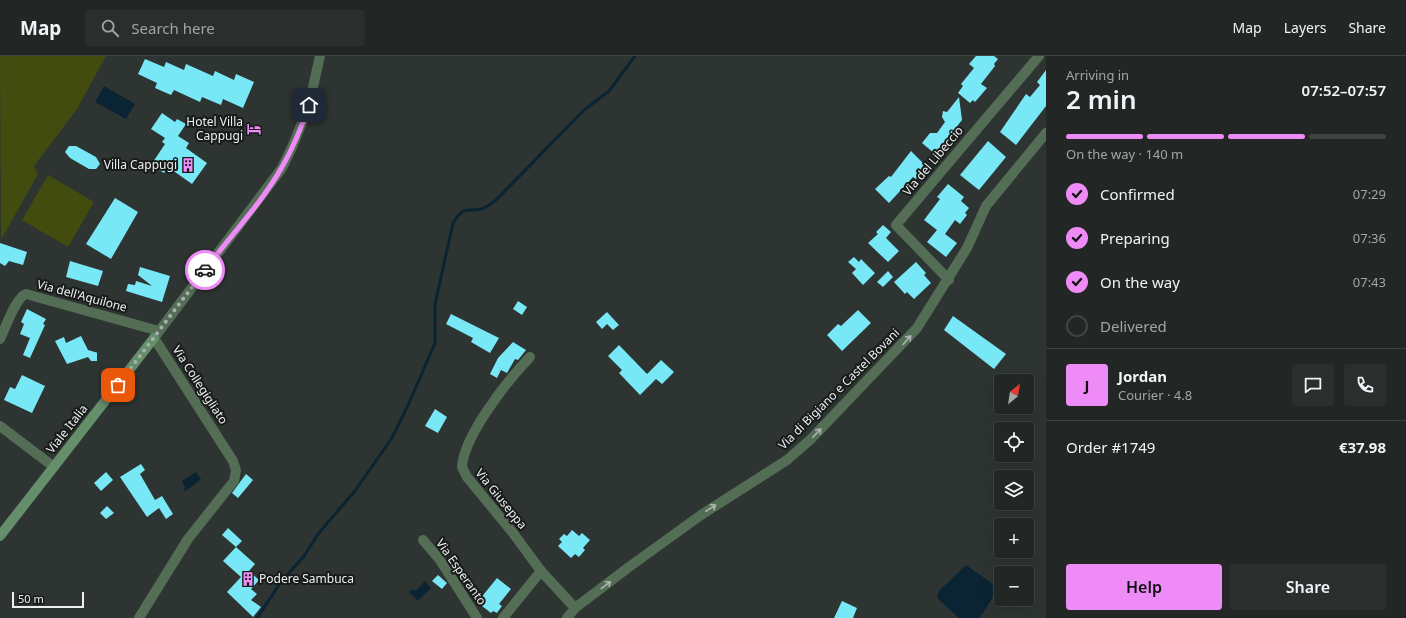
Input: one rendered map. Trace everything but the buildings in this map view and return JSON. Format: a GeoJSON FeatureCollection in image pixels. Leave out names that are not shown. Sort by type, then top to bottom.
{"type":"FeatureCollection","features":[{"type":"Feature","properties":{"kind":"street","name":"Via del Libeccio"},"geometry":{"type":"LineString","coordinates":[[948,280],[896,225],[1039,56]]}},
{"type":"Feature","properties":{"kind":"street"},"geometry":{"type":"LineString","coordinates":[[157,334],[282,168],[305,116],[312,96],[319,59]]}},
{"type":"Feature","properties":{"kind":"street","name":"Via di Bigiano e Castel Bovani"},"geometry":{"type":"LineString","coordinates":[[567,618],[575,608],[701,515],[763,476],[802,448],[909,338],[948,280],[967,248],[986,206],[1046,133]]}},
{"type":"Feature","properties":{"kind":"street","name":"Via dell'Aquilone"},"geometry":{"type":"LineString","coordinates":[[0,339],[18,301],[23,295],[26,294],[157,334]]}},
{"type":"Feature","properties":{"kind":"street","name":"Viale Italia"},"geometry":{"type":"LineString","coordinates":[[0,536],[157,334]]}},
{"type":"Feature","properties":{"kind":"street","name":"Via Collegigliato"},"geometry":{"type":"LineString","coordinates":[[139,618],[188,539],[231,486],[236,474],[233,461],[157,334]]}},
{"type":"Feature","properties":{"kind":"street","name":"Via Giuseppa"},"geometry":{"type":"LineString","coordinates":[[530,357],[504,385],[490,406],[470,443],[462,467],[467,477],[513,533],[541,571],[575,608]]}},
{"type":"Feature","properties":{"kind":"street"},"geometry":{"type":"LineString","coordinates":[[0,426],[54,467]]}},
{"type":"Feature","properties":{"kind":"street","name":"Via Esperanto"},"geometry":{"type":"LineString","coordinates":[[423,540],[440,560],[477,618]]}},
{"type":"Feature","properties":{"kind":"street"},"geometry":{"type":"LineString","coordinates":[[503,618],[541,571]]}},
{"type":"Feature","properties":{"kind":"green space"},"geometry":{"type":"Polygon","coordinates":[[[0,56],[106,56],[77,109],[34,166],[38,174],[1,240],[0,56]]]}},
{"type":"Feature","properties":{"kind":"green space"},"geometry":{"type":"Polygon","coordinates":[[[48,175],[94,202],[68,247],[22,220],[48,175]]]}},
{"type":"Feature","properties":{"kind":"water"},"geometry":{"type":"Polygon","coordinates":[[[104,86],[135,104],[126,119],[95,102],[104,86]]]}},
{"type":"Feature","properties":{"kind":"water"},"geometry":{"type":"Polygon","coordinates":[[[196,472],[201,479],[184,491],[185,487],[182,481],[196,472]]]}},
{"type":"Feature","properties":{"kind":"water"},"geometry":{"type":"Polygon","coordinates":[[[966,565],[990,582],[994,587],[994,595],[980,618],[959,618],[937,598],[939,591],[966,565]]]}},
{"type":"Feature","properties":{"kind":"water"},"geometry":{"type":"Polygon","coordinates":[[[425,581],[431,588],[418,601],[409,592],[413,589],[415,591],[425,581]]]}},
{"type":"Feature","properties":{"kind":"waterway"},"geometry":{"type":"LineString","coordinates":[[257,618],[281,582],[304,556],[318,534],[354,492],[392,438],[435,343],[435,304],[453,223],[463,211],[481,209],[490,205],[497,199],[584,110],[609,91],[635,56]]}},
{"type":"Feature","properties":{"kind":"way so far"},"geometry":{"type":"LineString","coordinates":[[118,385],[205,270]]}},
{"type":"Feature","properties":{"kind":"place","name":"Hotel Villa Cappugi"},"geometry":{"type":"Point","coordinates":[254,129]}},
{"type":"Feature","properties":{"kind":"place","name":"Villa Cappugi"},"geometry":{"type":"Point","coordinates":[188,165]}},
{"type":"Feature","properties":{"kind":"place","name":"Podere Sambuca"},"geometry":{"type":"Point","coordinates":[248,579]}},
{"type":"Feature","properties":{"kind":"route"},"geometry":{"type":"LineString","coordinates":[[205,270],[282,168],[309,105]]}}]}
